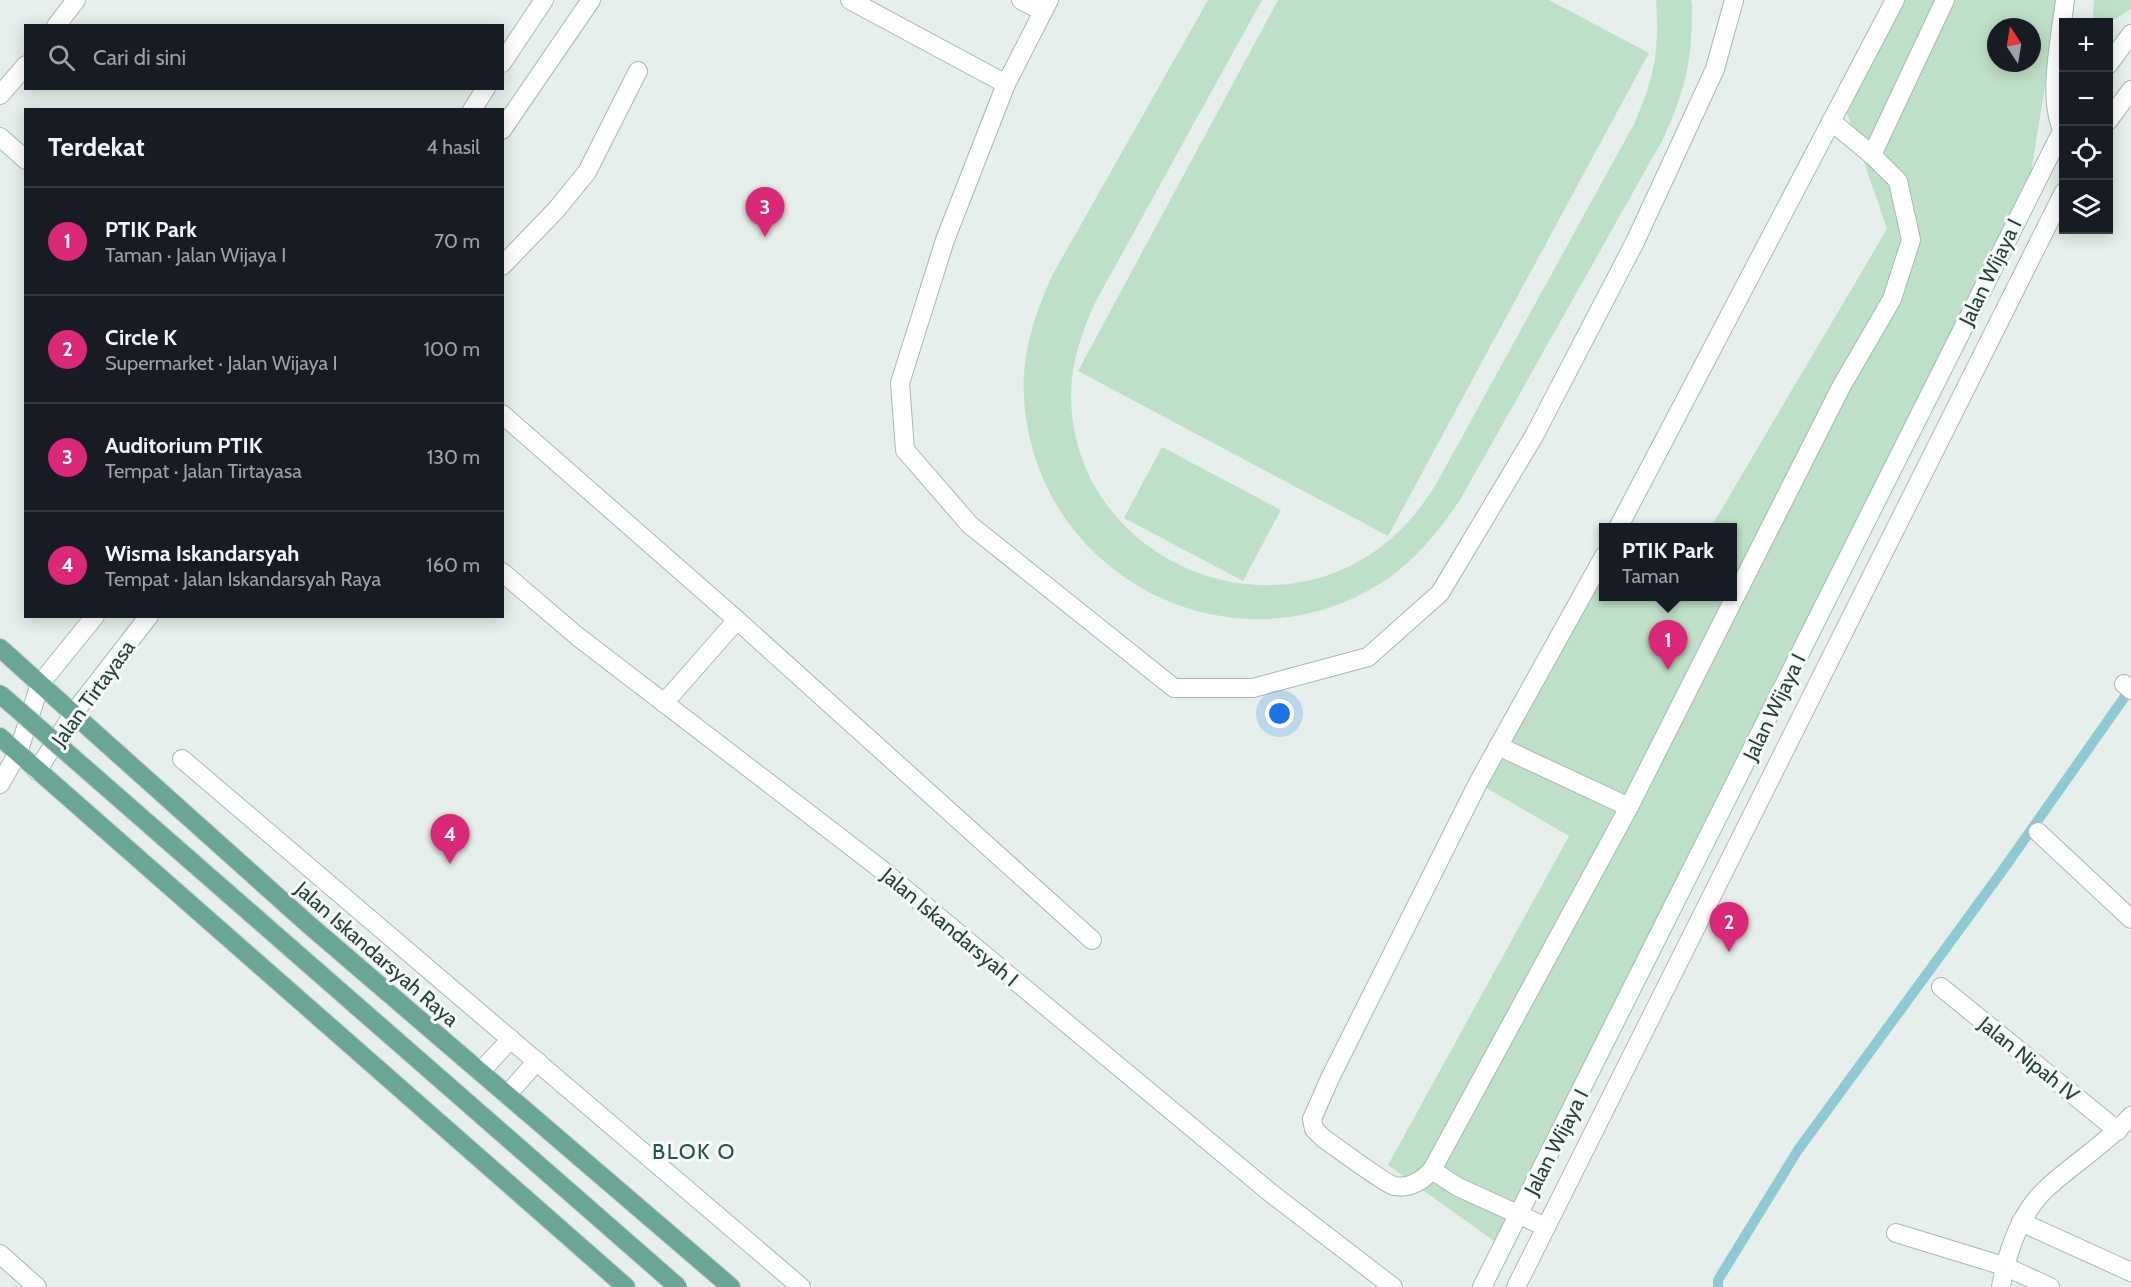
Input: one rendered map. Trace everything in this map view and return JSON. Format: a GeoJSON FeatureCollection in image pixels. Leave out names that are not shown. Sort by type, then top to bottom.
{"type":"FeatureCollection","features":[{"type":"Feature","properties":{"kind":"main road"},"geometry":{"type":"LineString","coordinates":[[58,24],[76,0]]}},
{"type":"Feature","properties":{"kind":"main road"},"geometry":{"type":"LineString","coordinates":[[504,60],[544,0]]}},
{"type":"Feature","properties":{"kind":"main road"},"geometry":{"type":"LineString","coordinates":[[504,127],[591,0]]}},
{"type":"Feature","properties":{"kind":"main road"},"geometry":{"type":"LineString","coordinates":[[850,0],[1006,84]]}},
{"type":"Feature","properties":{"kind":"main road"},"geometry":{"type":"LineString","coordinates":[[1021,0],[1046,6],[1006,84],[945,240],[900,382],[905,450],[970,525],[1174,688],[1253,688],[1368,657],[1440,593],[1534,436],[1635,242],[1715,69],[1734,0]]}},
{"type":"Feature","properties":{"kind":"main road"},"geometry":{"type":"LineString","coordinates":[[1621,523],[1895,0]]}},
{"type":"Feature","properties":{"kind":"main road"},"geometry":{"type":"LineString","coordinates":[[1872,155],[1945,0]]}},
{"type":"Feature","properties":{"kind":"main road"},"geometry":{"type":"LineString","coordinates":[[2061,126],[2056,113],[2055,92],[2065,0]]}},
{"type":"Feature","properties":{"kind":"main road"},"geometry":{"type":"LineString","coordinates":[[2113,59],[2131,34]]}},
{"type":"Feature","properties":{"kind":"main road"},"geometry":{"type":"LineString","coordinates":[[0,95],[24,67]]}},
{"type":"Feature","properties":{"kind":"main road"},"geometry":{"type":"LineString","coordinates":[[504,264],[556,210],[587,172],[638,71]]}},
{"type":"Feature","properties":{"kind":"main road"},"geometry":{"type":"LineString","coordinates":[[473,108],[485,90]]}},
{"type":"Feature","properties":{"kind":"main road"},"geometry":{"type":"LineString","coordinates":[[2113,115],[2131,90]]}},
{"type":"Feature","properties":{"kind":"main road"},"geometry":{"type":"LineString","coordinates":[[1737,592],[1840,387],[1892,299],[1911,240],[1898,180],[1872,155],[1831,122]]}},
{"type":"Feature","properties":{"kind":"main road"},"geometry":{"type":"LineString","coordinates":[[0,137],[24,158]]}},
{"type":"Feature","properties":{"kind":"main road","name":"Jalan Wijaya I"},"geometry":{"type":"LineString","coordinates":[[1482,1287],[2059,138]]}},
{"type":"Feature","properties":{"kind":"main road","name":"Jalan Wijaya I"},"geometry":{"type":"LineString","coordinates":[[1516,1287],[2059,202]]}},
{"type":"Feature","properties":{"kind":"main road"},"geometry":{"type":"LineString","coordinates":[[504,416],[737,621],[1092,940]]}},
{"type":"Feature","properties":{"kind":"main road"},"geometry":{"type":"LineString","coordinates":[[1599,565],[1478,783],[1330,1078],[1312,1119],[1314,1129],[1323,1138],[1393,1186],[1408,1185],[1422,1180],[1432,1170],[1629,807],[1732,601]]}},
{"type":"Feature","properties":{"kind":"main road","name":"Jalan Iskandarsyah I"},"geometry":{"type":"LineString","coordinates":[[504,574],[577,636],[882,870],[1272,1194],[1394,1287]]}},
{"type":"Feature","properties":{"kind":"main road","name":"Jalan Tirtayasa"},"geometry":{"type":"LineString","coordinates":[[0,784],[18,753],[40,684],[93,618]]}},
{"type":"Feature","properties":{"kind":"main road","name":"Jalan Tirtayasa"},"geometry":{"type":"LineString","coordinates":[[38,771],[73,714],[147,618]]}},
{"type":"Feature","properties":{"kind":"main road"},"geometry":{"type":"LineString","coordinates":[[664,703],[737,621]]}},
{"type":"Feature","properties":{"kind":"main road","name":"Jalan Iskandarsyah Raya"},"geometry":{"type":"LineString","coordinates":[[0,648],[308,924],[731,1287]]}},
{"type":"Feature","properties":{"kind":"main road"},"geometry":{"type":"LineString","coordinates":[[0,693],[678,1287]]}},
{"type":"Feature","properties":{"kind":"main road"},"geometry":{"type":"LineString","coordinates":[[0,737],[626,1287]]}},
{"type":"Feature","properties":{"kind":"main road"},"geometry":{"type":"LineString","coordinates":[[1498,746],[1629,807]]}},
{"type":"Feature","properties":{"kind":"main road"},"geometry":{"type":"LineString","coordinates":[[182,759],[801,1287]]}},
{"type":"Feature","properties":{"kind":"main road"},"geometry":{"type":"LineString","coordinates":[[2038,832],[2131,919]]}},
{"type":"Feature","properties":{"kind":"main road","name":"Jalan Nipah IV"},"geometry":{"type":"LineString","coordinates":[[1941,987],[2118,1131]]}},
{"type":"Feature","properties":{"kind":"main road"},"geometry":{"type":"LineString","coordinates":[[480,1072],[511,1039]]}},
{"type":"Feature","properties":{"kind":"main road"},"geometry":{"type":"LineString","coordinates":[[507,1095],[537,1061]]}},
{"type":"Feature","properties":{"kind":"main road"},"geometry":{"type":"LineString","coordinates":[[2001,1287],[2004,1266],[2021,1222],[2045,1189],[2118,1131],[2131,1116]]}},
{"type":"Feature","properties":{"kind":"main road"},"geometry":{"type":"LineString","coordinates":[[1432,1170],[1458,1186],[1546,1227]]}},
{"type":"Feature","properties":{"kind":"main road"},"geometry":{"type":"LineString","coordinates":[[2021,1222],[2131,1272]]}},
{"type":"Feature","properties":{"kind":"main road"},"geometry":{"type":"LineString","coordinates":[[1896,1233],[2004,1266],[2050,1287]]}},
{"type":"Feature","properties":{"kind":"main road"},"geometry":{"type":"LineString","coordinates":[[0,1254],[37,1287]]}},
{"type":"Feature","properties":{"kind":"green space"},"geometry":{"type":"Polygon","coordinates":[[[1208,0],[1262,0],[1096,301],[1079,346],[1073,369],[1071,393],[1080,451],[1104,501],[1141,540],[1187,568],[1239,583],[1293,583],[1346,568],[1395,535],[1416,512],[1435,486],[1634,124],[1654,64],[1657,34],[1656,0],[1691,0],[1692,6],[1691,43],[1686,74],[1677,105],[1663,139],[1460,500],[1428,541],[1390,577],[1333,606],[1274,619],[1215,615],[1160,597],[1110,567],[1070,524],[1040,472],[1025,410],[1024,375],[1029,340],[1039,307],[1053,274],[1208,0]]]}},
{"type":"Feature","properties":{"kind":"green space"},"geometry":{"type":"Polygon","coordinates":[[[1278,0],[1549,0],[1649,53],[1388,536],[1078,371],[1278,0]]]}},
{"type":"Feature","properties":{"kind":"green space"},"geometry":{"type":"Polygon","coordinates":[[[1893,0],[2059,0],[2026,203],[1498,1244],[1388,1165],[1569,836],[1478,783],[1599,585],[1599,601],[1737,601],[1737,523],[1713,523],[1887,229],[1845,107],[1893,0]]]}},
{"type":"Feature","properties":{"kind":"green space"},"geometry":{"type":"Polygon","coordinates":[[[2094,0],[2131,0],[2131,9],[2113,20],[2113,18],[2093,18],[2094,0]]]}},
{"type":"Feature","properties":{"kind":"green space"},"geometry":{"type":"Polygon","coordinates":[[[1162,447],[1281,510],[1243,581],[1124,518],[1162,447]]]}},
{"type":"Feature","properties":{"kind":"waterway"},"geometry":{"type":"LineString","coordinates":[[1718,1287],[1718,1280],[1798,1150],[2000,874],[2131,688]]}},
{"type":"Feature","properties":{"kind":"place","name":"Auditorium PTIK"},"geometry":{"type":"Point","coordinates":[765,237]}},
{"type":"Feature","properties":{"kind":"place","name":"PTIK Park"},"geometry":{"type":"Point","coordinates":[1668,670]}},
{"type":"Feature","properties":{"kind":"place","name":"Wisma Iskandarsyah"},"geometry":{"type":"Point","coordinates":[450,864]}},
{"type":"Feature","properties":{"kind":"place","name":"Circle K"},"geometry":{"type":"Point","coordinates":[1729,952]}},
{"type":"Feature","properties":{"kind":"district","name":"BLOK O"},"geometry":{"type":"Point","coordinates":[694,1151]}}]}
